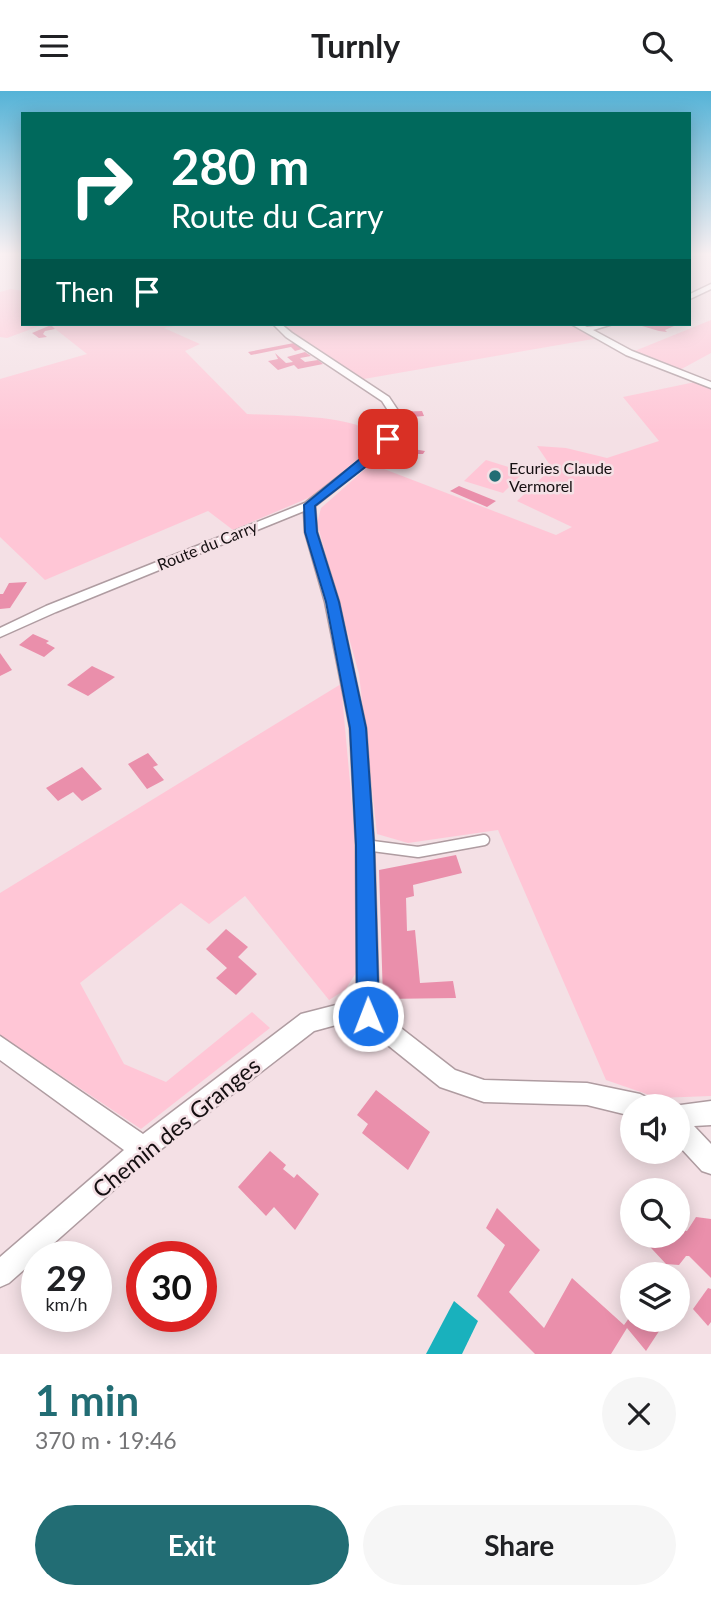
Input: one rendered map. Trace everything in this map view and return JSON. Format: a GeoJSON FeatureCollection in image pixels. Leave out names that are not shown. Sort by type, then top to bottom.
{"type":"FeatureCollection","features":[{"type":"Feature","properties":{"kind":"street","name":"Route du Carry"},"geometry":{"type":"LineString","coordinates":[[0,633],[51,609],[309,505],[369,458],[395,429],[394,412],[386,399],[279,326]]}},
{"type":"Feature","properties":{"kind":"street"},"geometry":{"type":"LineString","coordinates":[[578,326],[629,353],[711,385]]}},
{"type":"Feature","properties":{"kind":"street"},"geometry":{"type":"LineString","coordinates":[[585,330],[601,326]]}},
{"type":"Feature","properties":{"kind":"street"},"geometry":{"type":"LineString","coordinates":[[309,505],[311,532],[332,602],[358,728],[365,845],[368,1016],[448,1079],[484,1091],[587,1094],[620,1101]]}},
{"type":"Feature","properties":{"kind":"street","name":"Chemin des Granges"},"geometry":{"type":"LineString","coordinates":[[0,1274],[143,1150],[309,1022],[336,1015],[368,1016]]}},
{"type":"Feature","properties":{"kind":"street"},"geometry":{"type":"LineString","coordinates":[[0,1047],[143,1150]]}},
{"type":"Feature","properties":{"kind":"street"},"geometry":{"type":"LineString","coordinates":[[690,1115],[711,1113]]}},
{"type":"Feature","properties":{"kind":"street"},"geometry":{"type":"LineString","coordinates":[[690,1140],[711,1162]]}},
{"type":"Feature","properties":{"kind":"lane"},"geometry":{"type":"LineString","coordinates":[[365,845],[418,852],[484,840]]}},
{"type":"Feature","properties":{"kind":"shaded area"},"geometry":{"type":"Polygon","coordinates":[[[0,313],[21,313],[21,326],[40,326],[7,338],[0,337],[0,313]]]}},
{"type":"Feature","properties":{"kind":"shaded area"},"geometry":{"type":"Polygon","coordinates":[[[711,320],[711,353],[676,372],[626,351],[637,350],[711,320]]]}},
{"type":"Feature","properties":{"kind":"shaded area"},"geometry":{"type":"Polygon","coordinates":[[[52,326],[174,326],[164,328],[200,344],[185,351],[247,414],[336,420],[368,429],[379,437],[358,459],[313,496],[233,530],[208,511],[45,580],[0,537],[0,379],[87,354],[52,326]]]}},
{"type":"Feature","properties":{"kind":"shaded area"},"geometry":{"type":"Polygon","coordinates":[[[279,326],[578,326],[599,338],[358,380],[279,326]]]}},
{"type":"Feature","properties":{"kind":"shaded area"},"geometry":{"type":"Polygon","coordinates":[[[700,381],[711,385],[711,1096],[646,1094],[606,1080],[498,830],[408,843],[377,834],[359,674],[317,523],[321,508],[371,464],[556,535],[572,527],[517,501],[552,468],[537,446],[566,448],[607,458],[659,441],[623,397],[700,381]]]}},
{"type":"Feature","properties":{"kind":"shaded area","name":"Ecuries Claude Vermorel"},"geometry":{"type":"Polygon","coordinates":[[[486,460],[524,472],[503,493],[464,481],[486,460]]]}},
{"type":"Feature","properties":{"kind":"shaded area"},"geometry":{"type":"Polygon","coordinates":[[[341,684],[354,826],[358,970],[345,990],[329,1000],[245,896],[209,924],[181,903],[80,983],[124,1064],[166,1082],[252,1012],[270,1028],[141,1129],[0,1035],[0,893],[341,684]]]}},
{"type":"Feature","properties":{"kind":"water"},"geometry":{"type":"Polygon","coordinates":[[[454,1301],[478,1321],[462,1354],[426,1354],[454,1301]]]}},
{"type":"Feature","properties":{"kind":"building"},"geometry":{"type":"Polygon","coordinates":[[[49,326],[55,329],[45,331],[43,334],[47,337],[39,338],[32,333],[49,326]]]}},
{"type":"Feature","properties":{"kind":"building"},"geometry":{"type":"Polygon","coordinates":[[[642,326],[674,326],[665,330],[667,332],[642,326]]]}},
{"type":"Feature","properties":{"kind":"building"},"geometry":{"type":"Polygon","coordinates":[[[294,343],[302,349],[295,351],[291,347],[251,355],[248,352],[294,343]]]}},
{"type":"Feature","properties":{"kind":"building"},"geometry":{"type":"Polygon","coordinates":[[[305,352],[311,356],[300,358],[305,362],[318,360],[323,364],[298,369],[294,365],[278,370],[268,361],[278,359],[275,353],[286,363],[293,362],[287,357],[305,352]]]}},
{"type":"Feature","properties":{"kind":"building"},"geometry":{"type":"Polygon","coordinates":[[[422,411],[424,416],[412,417],[415,424],[402,425],[398,412],[422,411]]]}},
{"type":"Feature","properties":{"kind":"building"},"geometry":{"type":"Polygon","coordinates":[[[399,431],[410,432],[407,443],[394,442],[399,431]]]}},
{"type":"Feature","properties":{"kind":"building"},"geometry":{"type":"Polygon","coordinates":[[[400,444],[415,445],[413,449],[425,451],[416,456],[396,453],[400,444]]]}},
{"type":"Feature","properties":{"kind":"building","name":"Ecuries Claude Vermorel"},"geometry":{"type":"Polygon","coordinates":[[[459,486],[496,501],[487,507],[450,491],[459,486]]]}},
{"type":"Feature","properties":{"kind":"building"},"geometry":{"type":"Polygon","coordinates":[[[27,582],[10,608],[0,609],[0,594],[3,594],[9,583],[27,582]]]}},
{"type":"Feature","properties":{"kind":"building"},"geometry":{"type":"Polygon","coordinates":[[[33,634],[49,641],[46,643],[55,648],[44,657],[19,645],[33,634]]]}},
{"type":"Feature","properties":{"kind":"building"},"geometry":{"type":"Polygon","coordinates":[[[0,653],[12,670],[0,676],[0,653]]]}},
{"type":"Feature","properties":{"kind":"building"},"geometry":{"type":"Polygon","coordinates":[[[92,666],[115,677],[88,696],[67,685],[92,666]]]}},
{"type":"Feature","properties":{"kind":"building"},"geometry":{"type":"Polygon","coordinates":[[[148,753],[158,765],[153,767],[164,780],[147,789],[128,764],[148,753]]]}},
{"type":"Feature","properties":{"kind":"building"},"geometry":{"type":"Polygon","coordinates":[[[82,767],[102,789],[82,801],[73,792],[58,801],[46,788],[82,767]]]}},
{"type":"Feature","properties":{"kind":"building"},"geometry":{"type":"Polygon","coordinates":[[[456,855],[462,873],[413,885],[414,896],[406,898],[407,931],[415,930],[420,983],[453,981],[456,998],[383,999],[379,870],[456,855]]]}},
{"type":"Feature","properties":{"kind":"building"},"geometry":{"type":"Polygon","coordinates":[[[226,929],[248,947],[238,957],[257,974],[236,995],[216,978],[227,968],[206,949],[226,929]]]}},
{"type":"Feature","properties":{"kind":"building"},"geometry":{"type":"Polygon","coordinates":[[[376,1090],[430,1132],[408,1170],[362,1133],[368,1124],[357,1115],[376,1090]]]}},
{"type":"Feature","properties":{"kind":"building"},"geometry":{"type":"Polygon","coordinates":[[[270,1151],[286,1165],[283,1169],[294,1178],[297,1174],[319,1194],[295,1230],[274,1207],[266,1216],[238,1187],[270,1151]]]}},
{"type":"Feature","properties":{"kind":"building"},"geometry":{"type":"Polygon","coordinates":[[[497,1208],[540,1250],[509,1292],[544,1328],[572,1278],[620,1321],[620,1332],[625,1332],[611,1354],[535,1354],[477,1296],[505,1245],[486,1228],[497,1208]]]}},
{"type":"Feature","properties":{"kind":"building"},"geometry":{"type":"Polygon","coordinates":[[[696,1217],[711,1219],[711,1278],[689,1256],[681,1262],[664,1262],[651,1248],[690,1248],[690,1226],[696,1217]]]}},
{"type":"Feature","properties":{"kind":"building"},"geometry":{"type":"Polygon","coordinates":[[[708,1288],[711,1289],[711,1322],[708,1326],[693,1309],[708,1288]]]}},
{"type":"Feature","properties":{"kind":"building"},"geometry":{"type":"Polygon","coordinates":[[[630,1332],[658,1332],[646,1351],[630,1332]]]}},
{"type":"Feature","properties":{"kind":"place","name":"Ecuries Claude Vermorel"},"geometry":{"type":"Point","coordinates":[495,476]}},
{"type":"Feature","properties":{"kind":"route"},"geometry":{"type":"LineString","coordinates":[[368,1016],[365,845],[358,728],[332,602],[311,532],[309,505],[369,458],[388,439]]}}]}
